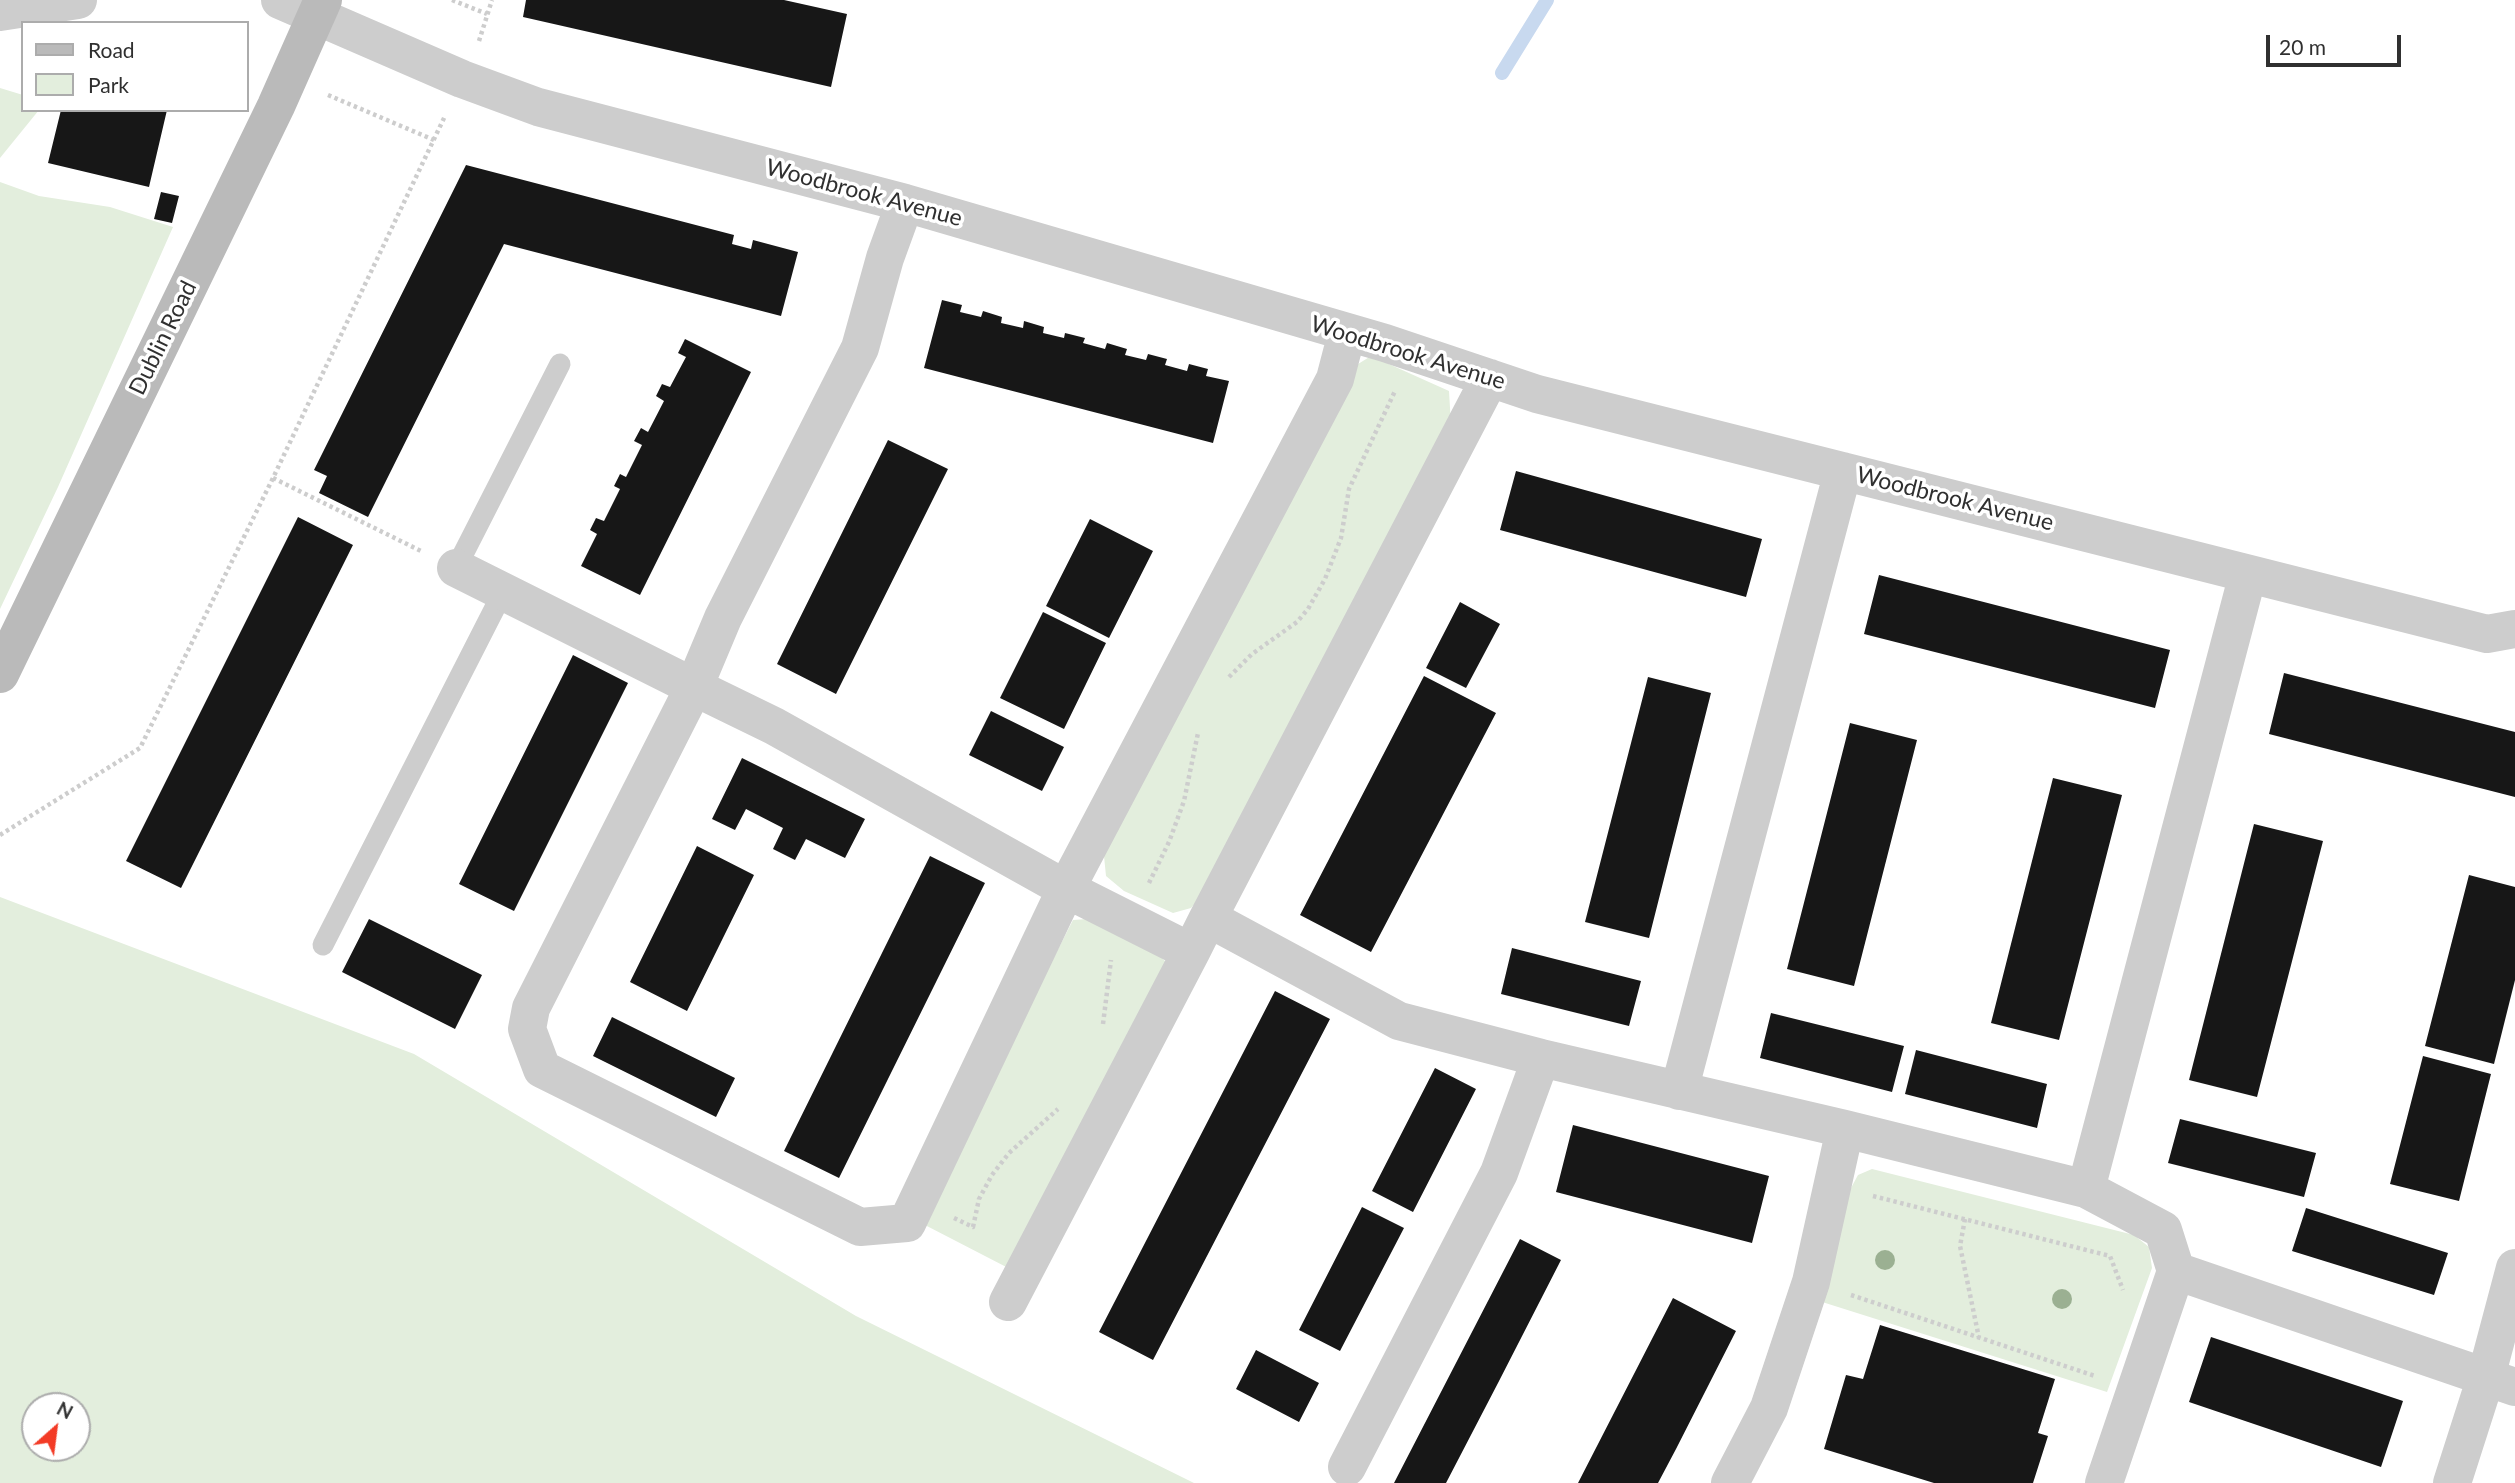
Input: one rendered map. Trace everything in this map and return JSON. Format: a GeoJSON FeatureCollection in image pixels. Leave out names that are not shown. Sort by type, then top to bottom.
{"type":"FeatureCollection","features":[{"type":"Feature","properties":{"kind":"main road","name":"Dublin Road"},"geometry":{"type":"LineString","coordinates":[[0,674],[276,106],[319,8]]}},
{"type":"Feature","properties":{"kind":"street"},"geometry":{"type":"LineString","coordinates":[[0,12],[78,0]]}},
{"type":"Feature","properties":{"kind":"street","name":"Woodbrook Avenue"},"geometry":{"type":"LineString","coordinates":[[280,0],[319,8],[462,79],[538,107],[905,203],[1414,353],[1537,394],[2487,634],[2515,629]]}},
{"type":"Feature","properties":{"kind":"street"},"geometry":{"type":"LineString","coordinates":[[905,203],[885,258],[860,348],[723,618],[694,687],[531,1008],[527,1029],[542,1069],[860,1227],[907,1223],[1066,889],[1335,379],[1347,333]]}},
{"type":"Feature","properties":{"kind":"street"},"geometry":{"type":"LineString","coordinates":[[1008,1302],[1490,378]]}},
{"type":"Feature","properties":{"kind":"street"},"geometry":{"type":"LineString","coordinates":[[1679,1091],[1843,471]]}},
{"type":"Feature","properties":{"kind":"street"},"geometry":{"type":"LineString","coordinates":[[456,568],[774,726],[1128,921],[1199,935],[1399,1021],[1541,1058],[2086,1189],[2163,1230],[2176,1271],[2104,1483]]}},
{"type":"Feature","properties":{"kind":"street"},"geometry":{"type":"LineString","coordinates":[[2086,1189],[2248,574]]}},
{"type":"Feature","properties":{"kind":"street"},"geometry":{"type":"LineString","coordinates":[[1347,1467],[1499,1173],[1541,1058]]}},
{"type":"Feature","properties":{"kind":"street"},"geometry":{"type":"LineString","coordinates":[[1730,1483],[1769,1408],[1811,1282],[1844,1129]]}},
{"type":"Feature","properties":{"kind":"street"},"geometry":{"type":"LineString","coordinates":[[2452,1483],[2500,1382],[2515,1268]]}},
{"type":"Feature","properties":{"kind":"street"},"geometry":{"type":"LineString","coordinates":[[2176,1271],[2500,1382]]}},
{"type":"Feature","properties":{"kind":"lane"},"geometry":{"type":"LineString","coordinates":[[456,568],[559,364]]}},
{"type":"Feature","properties":{"kind":"lane"},"geometry":{"type":"LineString","coordinates":[[323,945],[503,592]]}},
{"type":"Feature","properties":{"kind":"path"},"geometry":{"type":"LineString","coordinates":[[452,0],[488,14]]}},
{"type":"Feature","properties":{"kind":"path"},"geometry":{"type":"LineString","coordinates":[[0,835],[140,748],[273,478],[462,79]]}},
{"type":"Feature","properties":{"kind":"path"},"geometry":{"type":"LineString","coordinates":[[330,96],[434,139]]}},
{"type":"Feature","properties":{"kind":"path"},"geometry":{"type":"LineString","coordinates":[[1227,678],[1252,654],[1297,622],[1308,609],[1325,579],[1342,537],[1349,489],[1358,465],[1414,353]]}},
{"type":"Feature","properties":{"kind":"path"},"geometry":{"type":"LineString","coordinates":[[273,478],[456,568]]}},
{"type":"Feature","properties":{"kind":"path"},"geometry":{"type":"LineString","coordinates":[[1102,1027],[1111,960],[1158,864],[1184,801],[1200,722]]}},
{"type":"Feature","properties":{"kind":"path"},"geometry":{"type":"LineString","coordinates":[[973,1227],[979,1199],[992,1175],[1009,1153],[1061,1106]]}},
{"type":"Feature","properties":{"kind":"path"},"geometry":{"type":"LineString","coordinates":[[1832,1185],[2110,1256],[2130,1307],[2161,1316]]}},
{"type":"Feature","properties":{"kind":"path"},"geometry":{"type":"LineString","coordinates":[[1965,1219],[1960,1245],[1979,1338]]}},
{"type":"Feature","properties":{"kind":"path"},"geometry":{"type":"LineString","coordinates":[[1811,1282],[2136,1389]]}},
{"type":"Feature","properties":{"kind":"green space"},"geometry":{"type":"Polygon","coordinates":[[[0,88],[21,94],[21,112],[37,112],[0,158],[0,88]]]}},
{"type":"Feature","properties":{"kind":"green space"},"geometry":{"type":"Polygon","coordinates":[[[0,182],[39,196],[110,207],[173,227],[58,487],[0,609],[0,182]]]}},
{"type":"Feature","properties":{"kind":"green space"},"geometry":{"type":"Polygon","coordinates":[[[1371,356],[1449,391],[1451,425],[1202,896],[1191,908],[1173,913],[1124,891],[1106,876],[1104,856],[1350,369],[1371,356]]]}},
{"type":"Feature","properties":{"kind":"green space"},"geometry":{"type":"Polygon","coordinates":[[[0,897],[414,1054],[856,1316],[1194,1483],[0,1483],[0,897]]]}},
{"type":"Feature","properties":{"kind":"green space"},"geometry":{"type":"Polygon","coordinates":[[[1087,919],[1160,956],[1167,963],[1014,1271],[923,1224],[966,1130],[1073,920],[1087,919]]]}},
{"type":"Feature","properties":{"kind":"green space"},"geometry":{"type":"Polygon","coordinates":[[[1872,1169],[2134,1235],[2149,1247],[2152,1268],[2107,1392],[1819,1301],[1844,1201],[1858,1175],[1872,1169]]]}},
{"type":"Feature","properties":{"kind":"building"},"geometry":{"type":"Polygon","coordinates":[[[526,0],[784,0],[847,14],[831,87],[523,17],[526,0]]]}},
{"type":"Feature","properties":{"kind":"building"},"geometry":{"type":"Polygon","coordinates":[[[61,112],[167,112],[149,187],[48,163],[61,112]]]}},
{"type":"Feature","properties":{"kind":"building"},"geometry":{"type":"Polygon","coordinates":[[[466,165],[734,235],[732,244],[751,249],[753,240],[798,252],[781,316],[504,244],[368,517],[319,493],[327,476],[314,470],[466,165]]]}},
{"type":"Feature","properties":{"kind":"building"},"geometry":{"type":"Polygon","coordinates":[[[161,192],[179,196],[172,223],[154,219],[161,192]]]}},
{"type":"Feature","properties":{"kind":"building"},"geometry":{"type":"Polygon","coordinates":[[[942,300],[962,305],[960,312],[981,317],[983,311],[1002,317],[1001,323],[1023,328],[1024,321],[1044,327],[1043,333],[1064,338],[1065,333],[1085,338],[1083,343],[1105,349],[1107,343],[1127,349],[1125,355],[1146,360],[1148,354],[1167,359],[1165,365],[1187,371],[1189,364],[1208,369],[1206,376],[1229,381],[1213,443],[924,368],[942,300]]]}},
{"type":"Feature","properties":{"kind":"building"},"geometry":{"type":"Polygon","coordinates":[[[685,339],[751,372],[640,595],[581,566],[597,534],[590,530],[596,518],[604,521],[620,489],[614,486],[620,474],[626,477],[642,445],[634,441],[641,428],[648,432],[664,401],[656,396],[662,384],[670,387],[686,357],[678,353],[685,339]]]}},
{"type":"Feature","properties":{"kind":"building"},"geometry":{"type":"Polygon","coordinates":[[[888,440],[948,469],[836,694],[777,664],[888,440]]]}},
{"type":"Feature","properties":{"kind":"building"},"geometry":{"type":"Polygon","coordinates":[[[1516,471],[1762,539],[1746,597],[1500,530],[1516,471]]]}},
{"type":"Feature","properties":{"kind":"building"},"geometry":{"type":"Polygon","coordinates":[[[298,517],[353,545],[181,888],[126,861],[298,517]]]}},
{"type":"Feature","properties":{"kind":"building"},"geometry":{"type":"Polygon","coordinates":[[[1090,519],[1153,551],[1109,638],[1046,606],[1090,519]]]}},
{"type":"Feature","properties":{"kind":"building"},"geometry":{"type":"Polygon","coordinates":[[[1879,575],[2170,650],[2155,708],[1864,634],[1879,575]]]}},
{"type":"Feature","properties":{"kind":"building"},"geometry":{"type":"Polygon","coordinates":[[[1460,602],[1500,624],[1466,688],[1426,668],[1460,602]]]}},
{"type":"Feature","properties":{"kind":"building"},"geometry":{"type":"Polygon","coordinates":[[[1043,612],[1106,643],[1064,729],[1000,698],[1043,612]]]}},
{"type":"Feature","properties":{"kind":"building"},"geometry":{"type":"Polygon","coordinates":[[[573,655],[628,683],[514,911],[459,884],[573,655]]]}},
{"type":"Feature","properties":{"kind":"building"},"geometry":{"type":"Polygon","coordinates":[[[2284,673],[2515,732],[2515,797],[2269,734],[2284,673]]]}},
{"type":"Feature","properties":{"kind":"building"},"geometry":{"type":"Polygon","coordinates":[[[1424,676],[1496,713],[1371,952],[1300,915],[1424,676]]]}},
{"type":"Feature","properties":{"kind":"building"},"geometry":{"type":"Polygon","coordinates":[[[1648,677],[1711,693],[1649,938],[1585,922],[1648,677]]]}},
{"type":"Feature","properties":{"kind":"building"},"geometry":{"type":"Polygon","coordinates":[[[991,711],[1064,747],[1042,791],[969,755],[991,711]]]}},
{"type":"Feature","properties":{"kind":"building"},"geometry":{"type":"Polygon","coordinates":[[[1850,723],[1917,740],[1854,986],[1787,969],[1850,723]]]}},
{"type":"Feature","properties":{"kind":"building"},"geometry":{"type":"Polygon","coordinates":[[[742,758],[865,819],[845,858],[806,839],[795,860],[773,849],[783,828],[746,809],[735,830],[712,819],[742,758]]]}},
{"type":"Feature","properties":{"kind":"building"},"geometry":{"type":"Polygon","coordinates":[[[2053,778],[2122,795],[2059,1040],[1991,1023],[2053,778]]]}},
{"type":"Feature","properties":{"kind":"building"},"geometry":{"type":"Polygon","coordinates":[[[2254,824],[2323,841],[2257,1097],[2189,1080],[2254,824]]]}},
{"type":"Feature","properties":{"kind":"building"},"geometry":{"type":"Polygon","coordinates":[[[697,846],[754,875],[687,1011],[630,982],[697,846]]]}},
{"type":"Feature","properties":{"kind":"building"},"geometry":{"type":"Polygon","coordinates":[[[930,856],[985,883],[839,1178],[784,1151],[930,856]]]}},
{"type":"Feature","properties":{"kind":"building"},"geometry":{"type":"Polygon","coordinates":[[[2469,875],[2515,887],[2515,980],[2494,1064],[2425,1046],[2469,875]]]}},
{"type":"Feature","properties":{"kind":"building"},"geometry":{"type":"Polygon","coordinates":[[[369,919],[482,975],[455,1029],[342,972],[369,919]]]}},
{"type":"Feature","properties":{"kind":"building"},"geometry":{"type":"Polygon","coordinates":[[[1512,948],[1641,981],[1629,1026],[1501,994],[1512,948]]]}},
{"type":"Feature","properties":{"kind":"building"},"geometry":{"type":"Polygon","coordinates":[[[1275,991],[1330,1019],[1153,1360],[1099,1332],[1275,991]]]}},
{"type":"Feature","properties":{"kind":"building"},"geometry":{"type":"Polygon","coordinates":[[[1771,1013],[1904,1046],[1892,1092],[1760,1058],[1771,1013]]]}},
{"type":"Feature","properties":{"kind":"building"},"geometry":{"type":"Polygon","coordinates":[[[612,1017],[735,1078],[716,1117],[593,1056],[612,1017]]]}},
{"type":"Feature","properties":{"kind":"building"},"geometry":{"type":"Polygon","coordinates":[[[1916,1050],[2047,1084],[2037,1128],[1905,1094],[1916,1050]]]}},
{"type":"Feature","properties":{"kind":"building"},"geometry":{"type":"Polygon","coordinates":[[[2423,1056],[2491,1074],[2459,1201],[2390,1184],[2423,1056]]]}},
{"type":"Feature","properties":{"kind":"building"},"geometry":{"type":"Polygon","coordinates":[[[1435,1068],[1476,1089],[1413,1212],[1372,1191],[1435,1068]]]}},
{"type":"Feature","properties":{"kind":"building"},"geometry":{"type":"Polygon","coordinates":[[[2180,1119],[2316,1153],[2304,1197],[2168,1163],[2180,1119]]]}},
{"type":"Feature","properties":{"kind":"building"},"geometry":{"type":"Polygon","coordinates":[[[1573,1125],[1769,1176],[1752,1243],[1556,1192],[1573,1125]]]}},
{"type":"Feature","properties":{"kind":"building"},"geometry":{"type":"Polygon","coordinates":[[[1362,1207],[1404,1228],[1340,1351],[1299,1330],[1362,1207]]]}},
{"type":"Feature","properties":{"kind":"building"},"geometry":{"type":"Polygon","coordinates":[[[2306,1208],[2448,1253],[2434,1295],[2292,1251],[2306,1208]]]}},
{"type":"Feature","properties":{"kind":"building"},"geometry":{"type":"Polygon","coordinates":[[[1520,1239],[1561,1260],[1498,1383],[1446,1483],[1394,1483],[1520,1239]]]}},
{"type":"Feature","properties":{"kind":"building"},"geometry":{"type":"Polygon","coordinates":[[[1673,1298],[1736,1331],[1676,1449],[1658,1483],[1578,1483],[1673,1298]]]}},
{"type":"Feature","properties":{"kind":"building"},"geometry":{"type":"Polygon","coordinates":[[[1880,1325],[2055,1379],[2038,1433],[2048,1436],[2033,1483],[1934,1483],[1824,1449],[1846,1375],[1863,1379],[1880,1325]]]}},
{"type":"Feature","properties":{"kind":"building"},"geometry":{"type":"Polygon","coordinates":[[[2211,1337],[2403,1401],[2381,1467],[2189,1402],[2211,1337]]]}},
{"type":"Feature","properties":{"kind":"building"},"geometry":{"type":"Polygon","coordinates":[[[1256,1350],[1319,1383],[1299,1422],[1236,1389],[1256,1350]]]}},
{"type":"Feature","properties":{"kind":"waterway"},"geometry":{"type":"LineString","coordinates":[[1502,73],[1547,0]]}}]}
